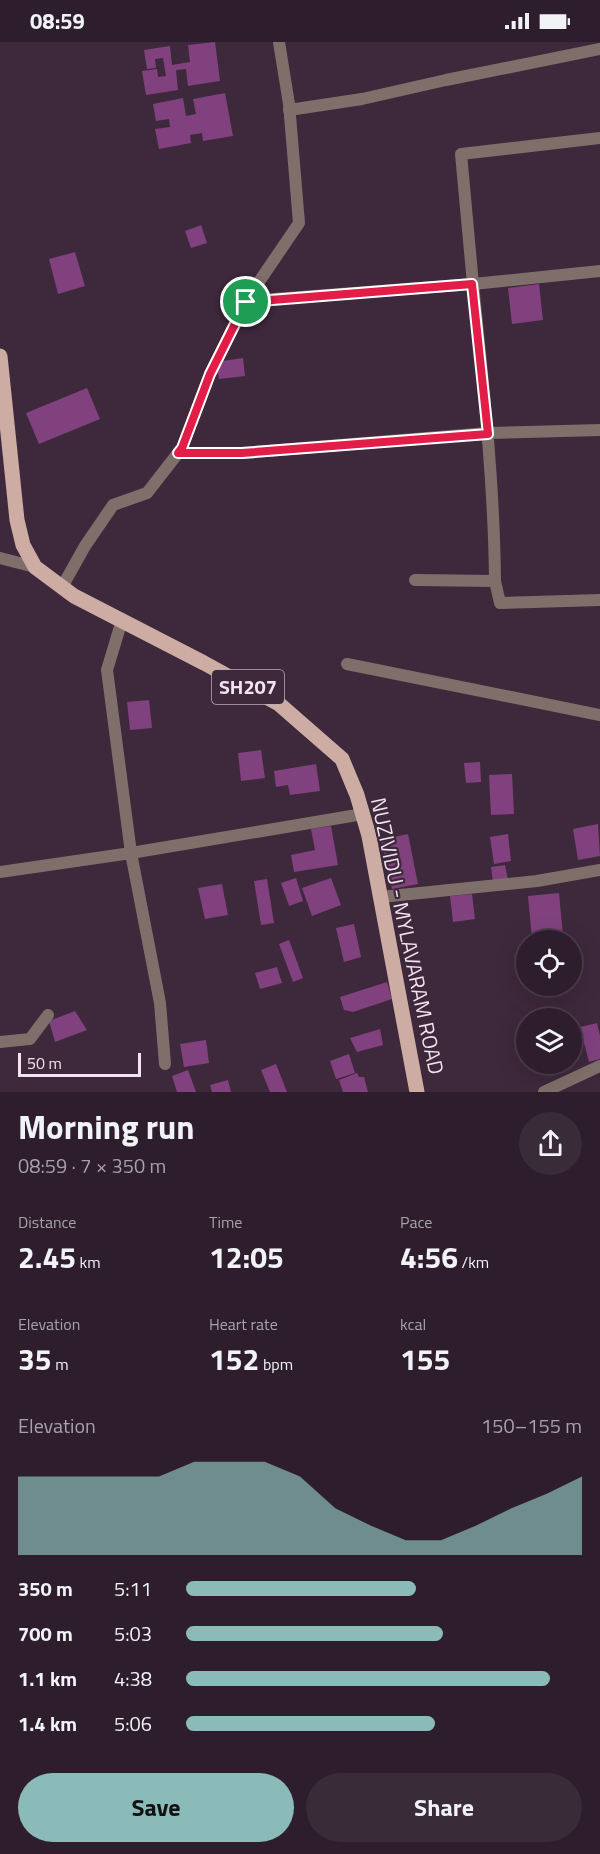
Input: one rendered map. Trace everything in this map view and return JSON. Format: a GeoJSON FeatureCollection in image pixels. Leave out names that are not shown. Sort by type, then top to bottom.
{"type":"FeatureCollection","features":[{"type":"Feature","properties":{"kind":"main road","name":"NUZIVIDU - MYLAVARAM ROAD"},"geometry":{"type":"LineString","coordinates":[[0,356],[17,520],[23,544],[35,567],[74,596],[279,704],[342,759],[357,795],[369,836],[417,1092]]}},
{"type":"Feature","properties":{"kind":"street"},"geometry":{"type":"LineString","coordinates":[[62,587],[85,546],[113,505],[147,493],[182,448],[210,374],[246,302],[299,223],[289,110],[279,42]]}},
{"type":"Feature","properties":{"kind":"street"},"geometry":{"type":"LineString","coordinates":[[289,110],[362,99],[600,49]]}},
{"type":"Feature","properties":{"kind":"street"},"geometry":{"type":"LineString","coordinates":[[600,138],[461,154],[488,434],[494,521],[495,581],[500,603],[600,600]]}},
{"type":"Feature","properties":{"kind":"street"},"geometry":{"type":"LineString","coordinates":[[246,302],[600,271]]}},
{"type":"Feature","properties":{"kind":"street"},"geometry":{"type":"LineString","coordinates":[[178,453],[242,453],[488,434],[600,430]]}},
{"type":"Feature","properties":{"kind":"street"},"geometry":{"type":"LineString","coordinates":[[0,558],[35,567]]}},
{"type":"Feature","properties":{"kind":"street"},"geometry":{"type":"LineString","coordinates":[[415,580],[495,581]]}},
{"type":"Feature","properties":{"kind":"street"},"geometry":{"type":"LineString","coordinates":[[122,620],[107,670],[131,853],[160,1003],[165,1064]]}},
{"type":"Feature","properties":{"kind":"street"},"geometry":{"type":"LineString","coordinates":[[347,664],[600,715]]}},
{"type":"Feature","properties":{"kind":"street"},"geometry":{"type":"LineString","coordinates":[[0,872],[131,853],[363,814]]}},
{"type":"Feature","properties":{"kind":"street"},"geometry":{"type":"LineString","coordinates":[[381,897],[537,881],[600,870]]}},
{"type":"Feature","properties":{"kind":"street"},"geometry":{"type":"LineString","coordinates":[[0,1042],[30,1039],[48,1015]]}},
{"type":"Feature","properties":{"kind":"street"},"geometry":{"type":"LineString","coordinates":[[544,1092],[600,1066]]}},
{"type":"Feature","properties":{"kind":"building"},"geometry":{"type":"Polygon","coordinates":[[[215,42],[220,81],[188,86],[186,69],[176,70],[178,90],[146,95],[142,71],[157,69],[158,77],[166,76],[163,58],[155,59],[156,68],[147,69],[144,50],[170,46],[172,65],[190,62],[188,45],[215,42]]]}},
{"type":"Feature","properties":{"kind":"building"},"geometry":{"type":"Polygon","coordinates":[[[225,93],[233,136],[203,141],[202,133],[190,135],[191,143],[159,149],[155,129],[170,127],[169,119],[156,121],[153,104],[183,98],[186,116],[196,114],[193,99],[225,93]]]}},
{"type":"Feature","properties":{"kind":"building"},"geometry":{"type":"Polygon","coordinates":[[[201,225],[207,243],[191,248],[185,231],[201,225]]]}},
{"type":"Feature","properties":{"kind":"building"},"geometry":{"type":"Polygon","coordinates":[[[75,252],[85,286],[58,294],[49,259],[75,252]]]}},
{"type":"Feature","properties":{"kind":"building"},"geometry":{"type":"Polygon","coordinates":[[[539,284],[543,320],[512,324],[508,288],[539,284]]]}},
{"type":"Feature","properties":{"kind":"building"},"geometry":{"type":"Polygon","coordinates":[[[243,358],[245,376],[219,379],[216,362],[243,358]]]}},
{"type":"Feature","properties":{"kind":"building"},"geometry":{"type":"Polygon","coordinates":[[[87,388],[100,419],[39,444],[26,413],[87,388]]]}},
{"type":"Feature","properties":{"kind":"building"},"geometry":{"type":"Polygon","coordinates":[[[149,700],[152,728],[130,730],[127,702],[149,700]]]}},
{"type":"Feature","properties":{"kind":"building"},"geometry":{"type":"Polygon","coordinates":[[[261,750],[265,778],[241,781],[238,753],[261,750]]]}},
{"type":"Feature","properties":{"kind":"building"},"geometry":{"type":"Polygon","coordinates":[[[480,762],[481,782],[466,783],[464,763],[480,762]]]}},
{"type":"Feature","properties":{"kind":"building"},"geometry":{"type":"Polygon","coordinates":[[[316,764],[320,791],[290,795],[288,785],[276,787],[274,771],[316,764]]]}},
{"type":"Feature","properties":{"kind":"building"},"geometry":{"type":"Polygon","coordinates":[[[512,774],[514,814],[491,815],[489,775],[512,774]]]}},
{"type":"Feature","properties":{"kind":"building"},"geometry":{"type":"Polygon","coordinates":[[[598,824],[600,856],[578,860],[573,829],[598,824]]]}},
{"type":"Feature","properties":{"kind":"building"},"geometry":{"type":"Polygon","coordinates":[[[331,826],[338,865],[294,872],[291,855],[315,850],[311,829],[331,826]]]}},
{"type":"Feature","properties":{"kind":"building"},"geometry":{"type":"Polygon","coordinates":[[[408,834],[418,884],[392,889],[381,840],[408,834]]]}},
{"type":"Feature","properties":{"kind":"building"},"geometry":{"type":"Polygon","coordinates":[[[508,834],[511,861],[494,864],[490,837],[508,834]]]}},
{"type":"Feature","properties":{"kind":"building"},"geometry":{"type":"Polygon","coordinates":[[[505,865],[508,880],[493,882],[491,867],[505,865]]]}},
{"type":"Feature","properties":{"kind":"building"},"geometry":{"type":"Polygon","coordinates":[[[296,878],[303,901],[289,906],[281,883],[296,878]]]}},
{"type":"Feature","properties":{"kind":"building"},"geometry":{"type":"Polygon","coordinates":[[[331,878],[341,905],[312,916],[302,888],[331,878]]]}},
{"type":"Feature","properties":{"kind":"building"},"geometry":{"type":"Polygon","coordinates":[[[267,879],[274,923],[261,925],[254,881],[267,879]]]}},
{"type":"Feature","properties":{"kind":"building"},"geometry":{"type":"Polygon","coordinates":[[[222,884],[228,915],[205,919],[198,888],[222,884]]]}},
{"type":"Feature","properties":{"kind":"building"},"geometry":{"type":"Polygon","coordinates":[[[559,893],[562,930],[531,930],[528,896],[559,893]]]}},
{"type":"Feature","properties":{"kind":"building"},"geometry":{"type":"Polygon","coordinates":[[[472,894],[475,919],[453,922],[450,896],[472,894]]]}},
{"type":"Feature","properties":{"kind":"building"},"geometry":{"type":"Polygon","coordinates":[[[354,924],[361,957],[344,962],[336,928],[354,924]]]}},
{"type":"Feature","properties":{"kind":"building"},"geometry":{"type":"Polygon","coordinates":[[[289,940],[303,978],[293,982],[279,944],[289,940]]]}},
{"type":"Feature","properties":{"kind":"building"},"geometry":{"type":"Polygon","coordinates":[[[277,967],[282,983],[260,989],[255,973],[277,967]]]}},
{"type":"Feature","properties":{"kind":"building"},"geometry":{"type":"Polygon","coordinates":[[[387,982],[392,999],[353,1012],[344,1010],[340,997],[387,982]]]}},
{"type":"Feature","properties":{"kind":"building"},"geometry":{"type":"Polygon","coordinates":[[[75,1011],[87,1030],[55,1042],[49,1021],[75,1011]]]}},
{"type":"Feature","properties":{"kind":"building"},"geometry":{"type":"Polygon","coordinates":[[[597,1023],[600,1036],[600,1059],[589,1062],[582,1027],[597,1023]]]}},
{"type":"Feature","properties":{"kind":"building"},"geometry":{"type":"Polygon","coordinates":[[[380,1029],[383,1045],[357,1052],[350,1038],[380,1029]]]}},
{"type":"Feature","properties":{"kind":"building"},"geometry":{"type":"Polygon","coordinates":[[[206,1040],[209,1063],[184,1067],[180,1044],[206,1040]]]}},
{"type":"Feature","properties":{"kind":"building"},"geometry":{"type":"Polygon","coordinates":[[[349,1054],[355,1073],[336,1079],[330,1061],[349,1054]]]}},
{"type":"Feature","properties":{"kind":"building"},"geometry":{"type":"Polygon","coordinates":[[[276,1064],[287,1092],[270,1092],[261,1070],[276,1064]]]}},
{"type":"Feature","properties":{"kind":"building"},"geometry":{"type":"Polygon","coordinates":[[[188,1070],[196,1092],[177,1092],[172,1076],[188,1070]]]}},
{"type":"Feature","properties":{"kind":"building"},"geometry":{"type":"Polygon","coordinates":[[[357,1073],[359,1077],[364,1077],[368,1092],[343,1092],[339,1080],[357,1073]]]}},
{"type":"Feature","properties":{"kind":"building"},"geometry":{"type":"Polygon","coordinates":[[[228,1080],[231,1092],[212,1092],[210,1085],[228,1080]]]}},
{"type":"Feature","properties":{"kind":"route"},"geometry":{"type":"LineString","coordinates":[[472,284],[488,434],[242,453],[178,453],[182,448],[210,374],[246,302],[472,284]]}}]}
